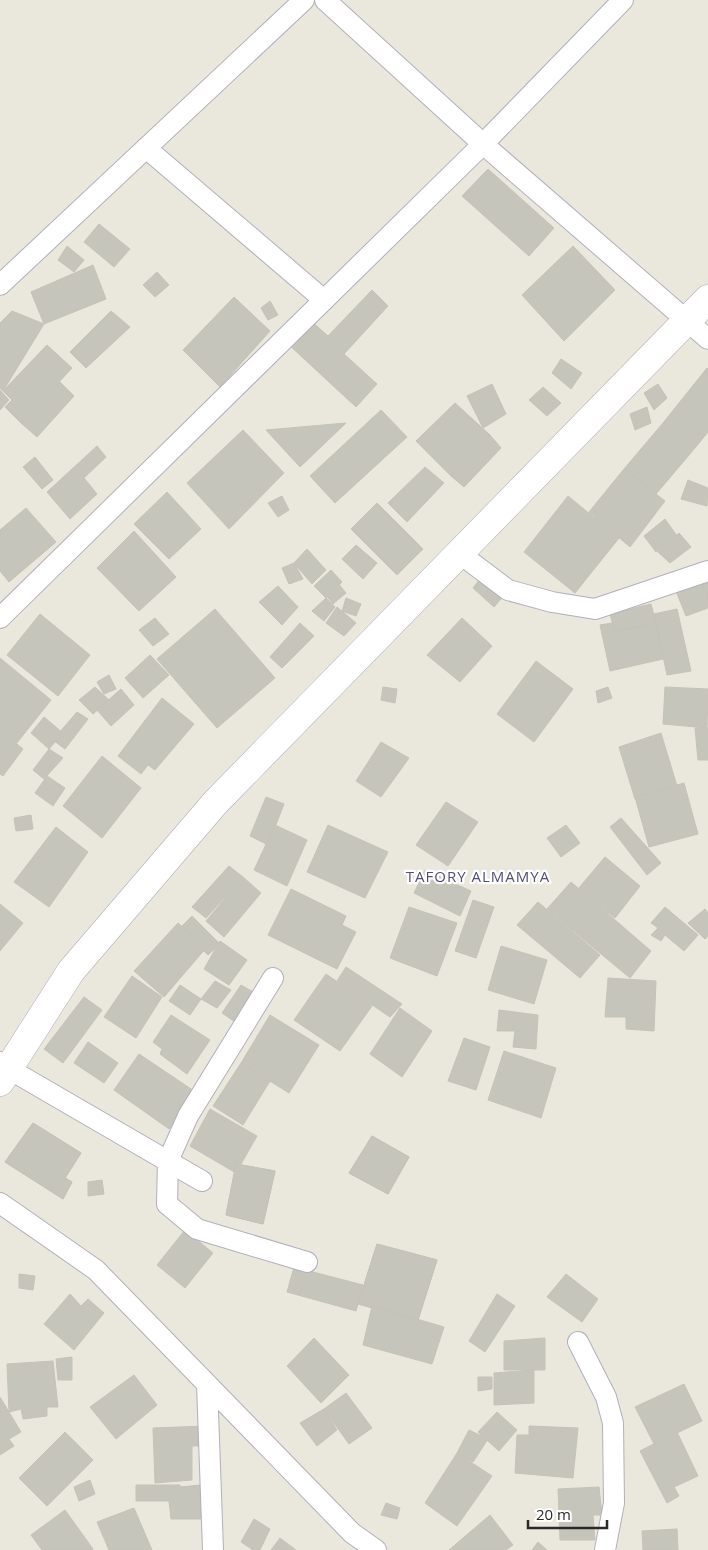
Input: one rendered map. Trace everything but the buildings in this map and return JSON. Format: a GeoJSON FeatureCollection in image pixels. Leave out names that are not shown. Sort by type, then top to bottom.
{"type":"FeatureCollection","features":[{"type":"Feature","properties":{"kind":"main road"},"geometry":{"type":"LineString","coordinates":[[3,1071],[71,972],[215,803],[708,299]]}},
{"type":"Feature","properties":{"kind":"street"},"geometry":{"type":"LineString","coordinates":[[0,285],[304,0]]}},
{"type":"Feature","properties":{"kind":"street"},"geometry":{"type":"LineString","coordinates":[[325,0],[483,144],[708,339]]}},
{"type":"Feature","properties":{"kind":"street"},"geometry":{"type":"LineString","coordinates":[[0,618],[483,144],[623,0]]}},
{"type":"Feature","properties":{"kind":"street"},"geometry":{"type":"LineString","coordinates":[[146,148],[324,300]]}},
{"type":"Feature","properties":{"kind":"street"},"geometry":{"type":"LineString","coordinates":[[459,553],[508,590],[552,602],[595,609],[708,571]]}},
{"type":"Feature","properties":{"kind":"street"},"geometry":{"type":"LineString","coordinates":[[273,978],[188,1116],[168,1161],[167,1204],[197,1229],[307,1262]]}},
{"type":"Feature","properties":{"kind":"street"},"geometry":{"type":"LineString","coordinates":[[3,1071],[202,1181]]}},
{"type":"Feature","properties":{"kind":"street"},"geometry":{"type":"LineString","coordinates":[[0,1203],[96,1270],[352,1533],[376,1550]]}},
{"type":"Feature","properties":{"kind":"street"},"geometry":{"type":"LineString","coordinates":[[578,1342],[606,1396],[613,1423],[614,1503],[604,1550]]}},
{"type":"Feature","properties":{"kind":"street"},"geometry":{"type":"LineString","coordinates":[[208,1384],[213,1550]]}},
{"type":"Feature","properties":{"kind":"district","name":"TAFORY ALMAMYA"},"geometry":{"type":"Point","coordinates":[478,877]}}]}
